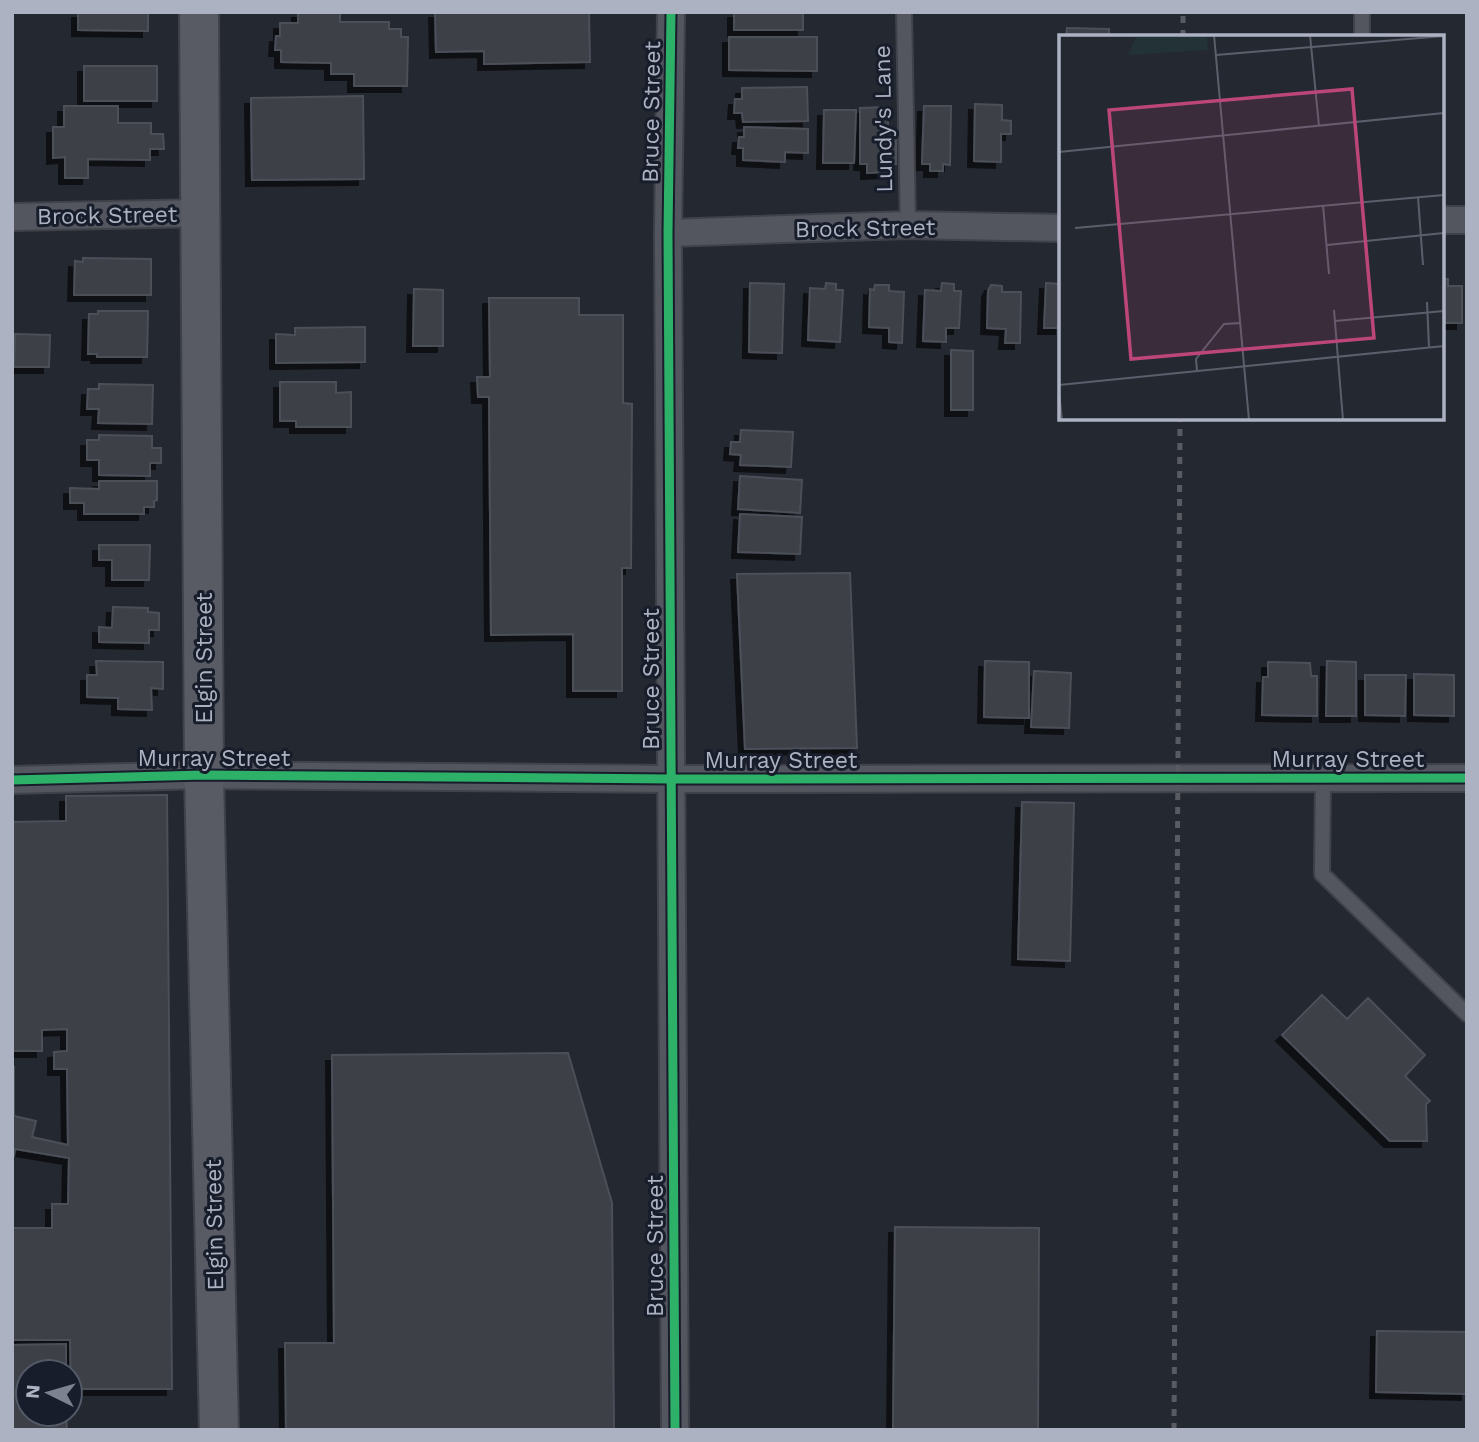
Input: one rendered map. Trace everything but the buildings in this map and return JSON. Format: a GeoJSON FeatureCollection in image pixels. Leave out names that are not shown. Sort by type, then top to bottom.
{"type":"FeatureCollection","features":[{"type":"Feature","properties":{"kind":"main road","name":"Elgin Street"},"geometry":{"type":"LineString","coordinates":[[199,12],[204,775],[219,1430]]}},
{"type":"Feature","properties":{"kind":"street","name":"Bruce Street"},"geometry":{"type":"LineString","coordinates":[[671,12],[668,233],[675,1430]]}},
{"type":"Feature","properties":{"kind":"street","name":"Brock Street"},"geometry":{"type":"LineString","coordinates":[[12,217],[202,213]]}},
{"type":"Feature","properties":{"kind":"street"},"geometry":{"type":"LineString","coordinates":[[1444,220],[1467,220]]}},
{"type":"Feature","properties":{"kind":"street","name":"Brock Street"},"geometry":{"type":"LineString","coordinates":[[668,233],[908,225],[1059,229]]}},
{"type":"Feature","properties":{"kind":"street","name":"Murray Street"},"geometry":{"type":"LineString","coordinates":[[12,779],[204,775],[671,779],[1467,778]]}},
{"type":"Feature","properties":{"kind":"lane","name":"Lundy's Lane"},"geometry":{"type":"LineString","coordinates":[[904,12],[908,225]]}},
{"type":"Feature","properties":{"kind":"lane"},"geometry":{"type":"LineString","coordinates":[[1362,12],[1362,35]]}},
{"type":"Feature","properties":{"kind":"lane"},"geometry":{"type":"LineString","coordinates":[[1323,778],[1322,874],[1467,1014]]}},
{"type":"Feature","properties":{"kind":"railway"},"geometry":{"type":"LineString","coordinates":[[1183,12],[1183,35]]}},
{"type":"Feature","properties":{"kind":"railway"},"geometry":{"type":"LineString","coordinates":[[1174,1430],[1180,420]]}},
{"type":"Feature","properties":{"kind":"cycle path"},"geometry":{"type":"LineString","coordinates":[[671,12],[668,233],[675,1430]]}},
{"type":"Feature","properties":{"kind":"cycle path"},"geometry":{"type":"LineString","coordinates":[[12,780],[204,775],[671,779],[1467,778]]}}]}
